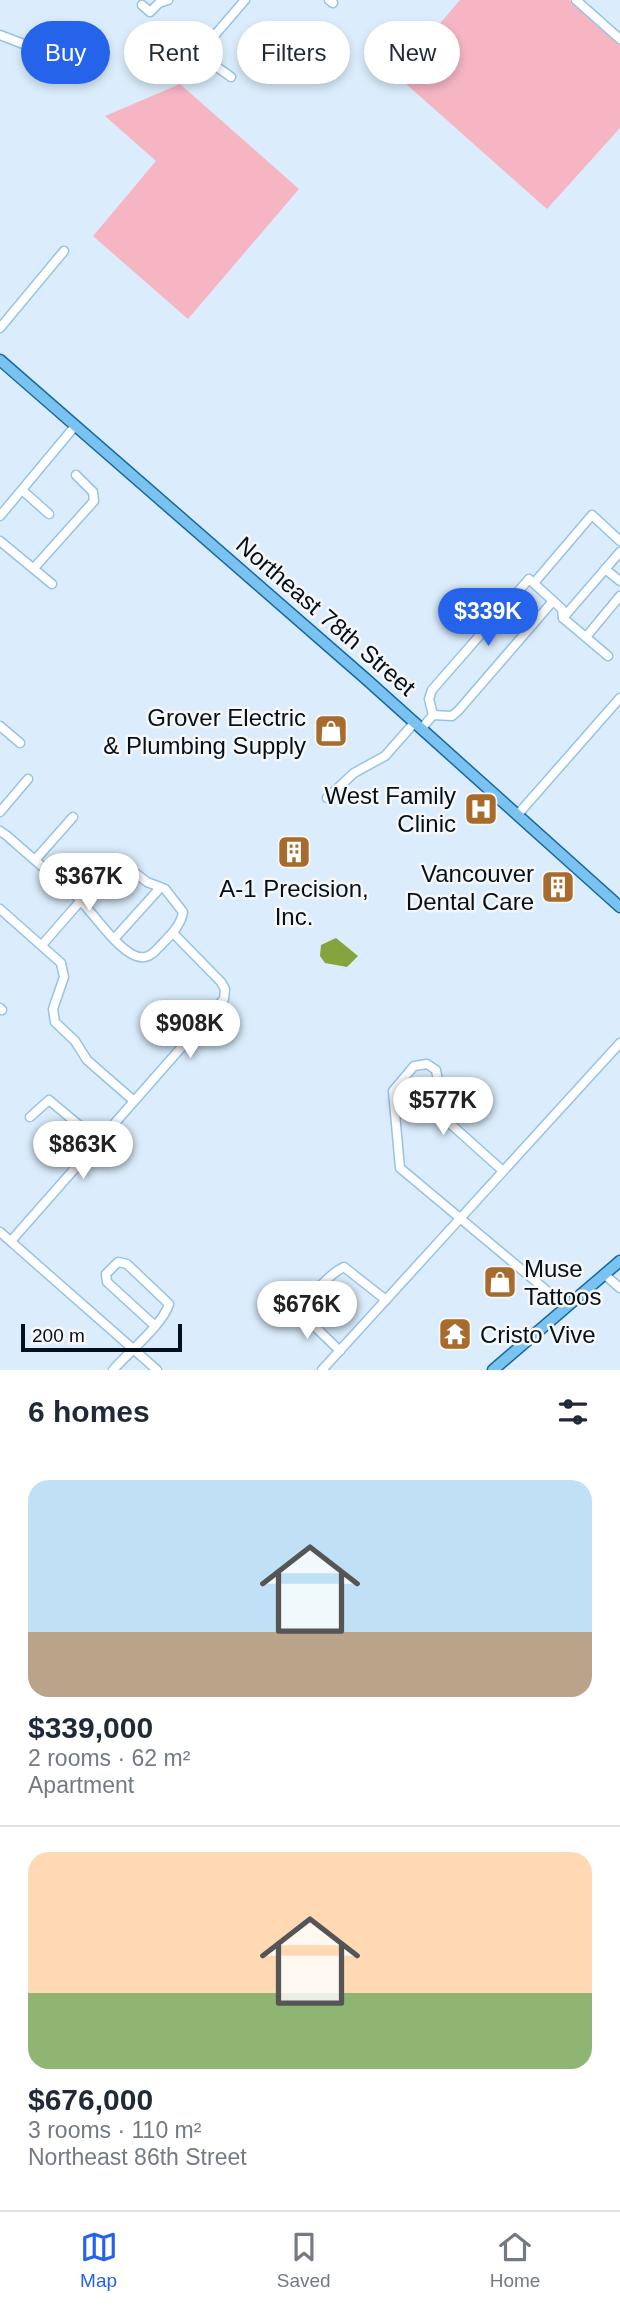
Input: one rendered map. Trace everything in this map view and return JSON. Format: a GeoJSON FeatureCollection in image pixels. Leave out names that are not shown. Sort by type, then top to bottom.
{"type":"FeatureCollection","features":[{"type":"Feature","properties":{"kind":"main road","name":"Northeast 78th Street"},"geometry":{"type":"LineString","coordinates":[[0,360],[519,813],[620,907]]}},
{"type":"Feature","properties":{"kind":"main road"},"geometry":{"type":"LineString","coordinates":[[493,1370],[620,1261]]}},
{"type":"Feature","properties":{"kind":"street"},"geometry":{"type":"LineString","coordinates":[[150,12],[159,3],[168,0]]}},
{"type":"Feature","properties":{"kind":"street"},"geometry":{"type":"LineString","coordinates":[[231,77],[203,57],[202,50],[245,0]]}},
{"type":"Feature","properties":{"kind":"street"},"geometry":{"type":"LineString","coordinates":[[576,0],[620,39]]}},
{"type":"Feature","properties":{"kind":"street"},"geometry":{"type":"LineString","coordinates":[[142,5],[158,19]]}},
{"type":"Feature","properties":{"kind":"street"},"geometry":{"type":"LineString","coordinates":[[0,35],[21,43]]}},
{"type":"Feature","properties":{"kind":"street"},"geometry":{"type":"LineString","coordinates":[[0,328],[64,251]]}},
{"type":"Feature","properties":{"kind":"street"},"geometry":{"type":"LineString","coordinates":[[0,516],[75,426]]}},
{"type":"Feature","properties":{"kind":"street"},"geometry":{"type":"LineString","coordinates":[[34,568],[94,501],[93,492],[76,475]]}},
{"type":"Feature","properties":{"kind":"street"},"geometry":{"type":"LineString","coordinates":[[22,490],[49,514]]}},
{"type":"Feature","properties":{"kind":"street"},"geometry":{"type":"LineString","coordinates":[[534,583],[592,515],[620,541]]}},
{"type":"Feature","properties":{"kind":"street"},"geometry":{"type":"LineString","coordinates":[[0,541],[52,584]]}},
{"type":"Feature","properties":{"kind":"street"},"geometry":{"type":"LineString","coordinates":[[563,618],[620,552]]}},
{"type":"Feature","properties":{"kind":"street"},"geometry":{"type":"LineString","coordinates":[[606,569],[620,581]]}},
{"type":"Feature","properties":{"kind":"street"},"geometry":{"type":"LineString","coordinates":[[433,715],[429,699],[432,691],[529,579],[562,609],[563,618],[608,656]]}},
{"type":"Feature","properties":{"kind":"street"},"geometry":{"type":"LineString","coordinates":[[586,637],[620,596]]}},
{"type":"Feature","properties":{"kind":"street"},"geometry":{"type":"LineString","coordinates":[[327,798],[350,776],[385,756],[433,715],[452,716],[458,711],[553,600]]}},
{"type":"Feature","properties":{"kind":"street"},"geometry":{"type":"LineString","coordinates":[[519,813],[620,698]]}},
{"type":"Feature","properties":{"kind":"street"},"geometry":{"type":"LineString","coordinates":[[0,726],[20,743]]}},
{"type":"Feature","properties":{"kind":"street"},"geometry":{"type":"LineString","coordinates":[[0,811],[28,779]]}},
{"type":"Feature","properties":{"kind":"street"},"geometry":{"type":"LineString","coordinates":[[36,860],[73,817]]}},
{"type":"Feature","properties":{"kind":"street"},"geometry":{"type":"LineString","coordinates":[[0,831],[80,900],[114,939],[137,958],[151,955],[173,933],[182,917],[178,901],[146,882],[117,859],[80,900],[41,945]]}},
{"type":"Feature","properties":{"kind":"street"},"geometry":{"type":"LineString","coordinates":[[114,939],[160,888]]}},
{"type":"Feature","properties":{"kind":"street"},"geometry":{"type":"LineString","coordinates":[[0,909],[41,945],[64,970],[62,989],[53,1009],[55,1022],[75,1041],[87,1060],[134,1101]]}},
{"type":"Feature","properties":{"kind":"street"},"geometry":{"type":"LineString","coordinates":[[10,1241],[223,999],[225,992],[222,983],[173,933]]}},
{"type":"Feature","properties":{"kind":"street"},"geometry":{"type":"LineString","coordinates":[[322,1370],[620,1043]]}},
{"type":"Feature","properties":{"kind":"street"},"geometry":{"type":"LineString","coordinates":[[503,1171],[445,1119],[438,1073],[430,1065],[421,1064],[412,1068],[394,1090],[400,1168],[552,1295],[572,1303]]}},
{"type":"Feature","properties":{"kind":"street"},"geometry":{"type":"LineString","coordinates":[[30,1117],[49,1100],[99,1142]]}},
{"type":"Feature","properties":{"kind":"street"},"geometry":{"type":"LineString","coordinates":[[0,1232],[158,1370]]}},
{"type":"Feature","properties":{"kind":"street"},"geometry":{"type":"LineString","coordinates":[[113,1370],[155,1325],[169,1303],[127,1264],[118,1262],[108,1272],[106,1279],[155,1325]]}},
{"type":"Feature","properties":{"kind":"street"},"geometry":{"type":"LineString","coordinates":[[340,1351],[308,1322],[304,1314],[307,1304],[337,1270],[344,1267],[386,1300]]}},
{"type":"Feature","properties":{"kind":"street"},"geometry":{"type":"LineString","coordinates":[[604,1274],[620,1288]]}},
{"type":"Feature","properties":{"kind":"street"},"geometry":{"type":"LineString","coordinates":[[552,1295],[557,1316]]}},
{"type":"Feature","properties":{"kind":"shaded area"},"geometry":{"type":"Polygon","coordinates":[[[460,0],[569,0],[620,45],[620,128],[547,209],[406,84],[460,84],[460,21],[442,21],[460,0]]]}},
{"type":"Feature","properties":{"kind":"shaded area"},"geometry":{"type":"Polygon","coordinates":[[[180,84],[299,189],[188,319],[93,236],[156,161],[105,116],[180,84]]]}},
{"type":"Feature","properties":{"kind":"shaded area"},"geometry":{"type":"Polygon","coordinates":[[[336,938],[358,956],[347,967],[325,963],[320,956],[321,945],[336,938]]]}},
{"type":"Feature","properties":{"kind":"place","name":"Grover Electric & Plumbing Supply"},"geometry":{"type":"Point","coordinates":[331,731]}},
{"type":"Feature","properties":{"kind":"place","name":"West Family Clinic"},"geometry":{"type":"Point","coordinates":[481,809]}},
{"type":"Feature","properties":{"kind":"place","name":"A-1 Precision, Inc."},"geometry":{"type":"Point","coordinates":[294,852]}},
{"type":"Feature","properties":{"kind":"place","name":"Vancouver Dental Care"},"geometry":{"type":"Point","coordinates":[558,887]}},
{"type":"Feature","properties":{"kind":"place","name":"Muse Tattoos"},"geometry":{"type":"Point","coordinates":[500,1282]}},
{"type":"Feature","properties":{"kind":"place","name":"Cristo Vive"},"geometry":{"type":"Point","coordinates":[455,1334]}}]}
